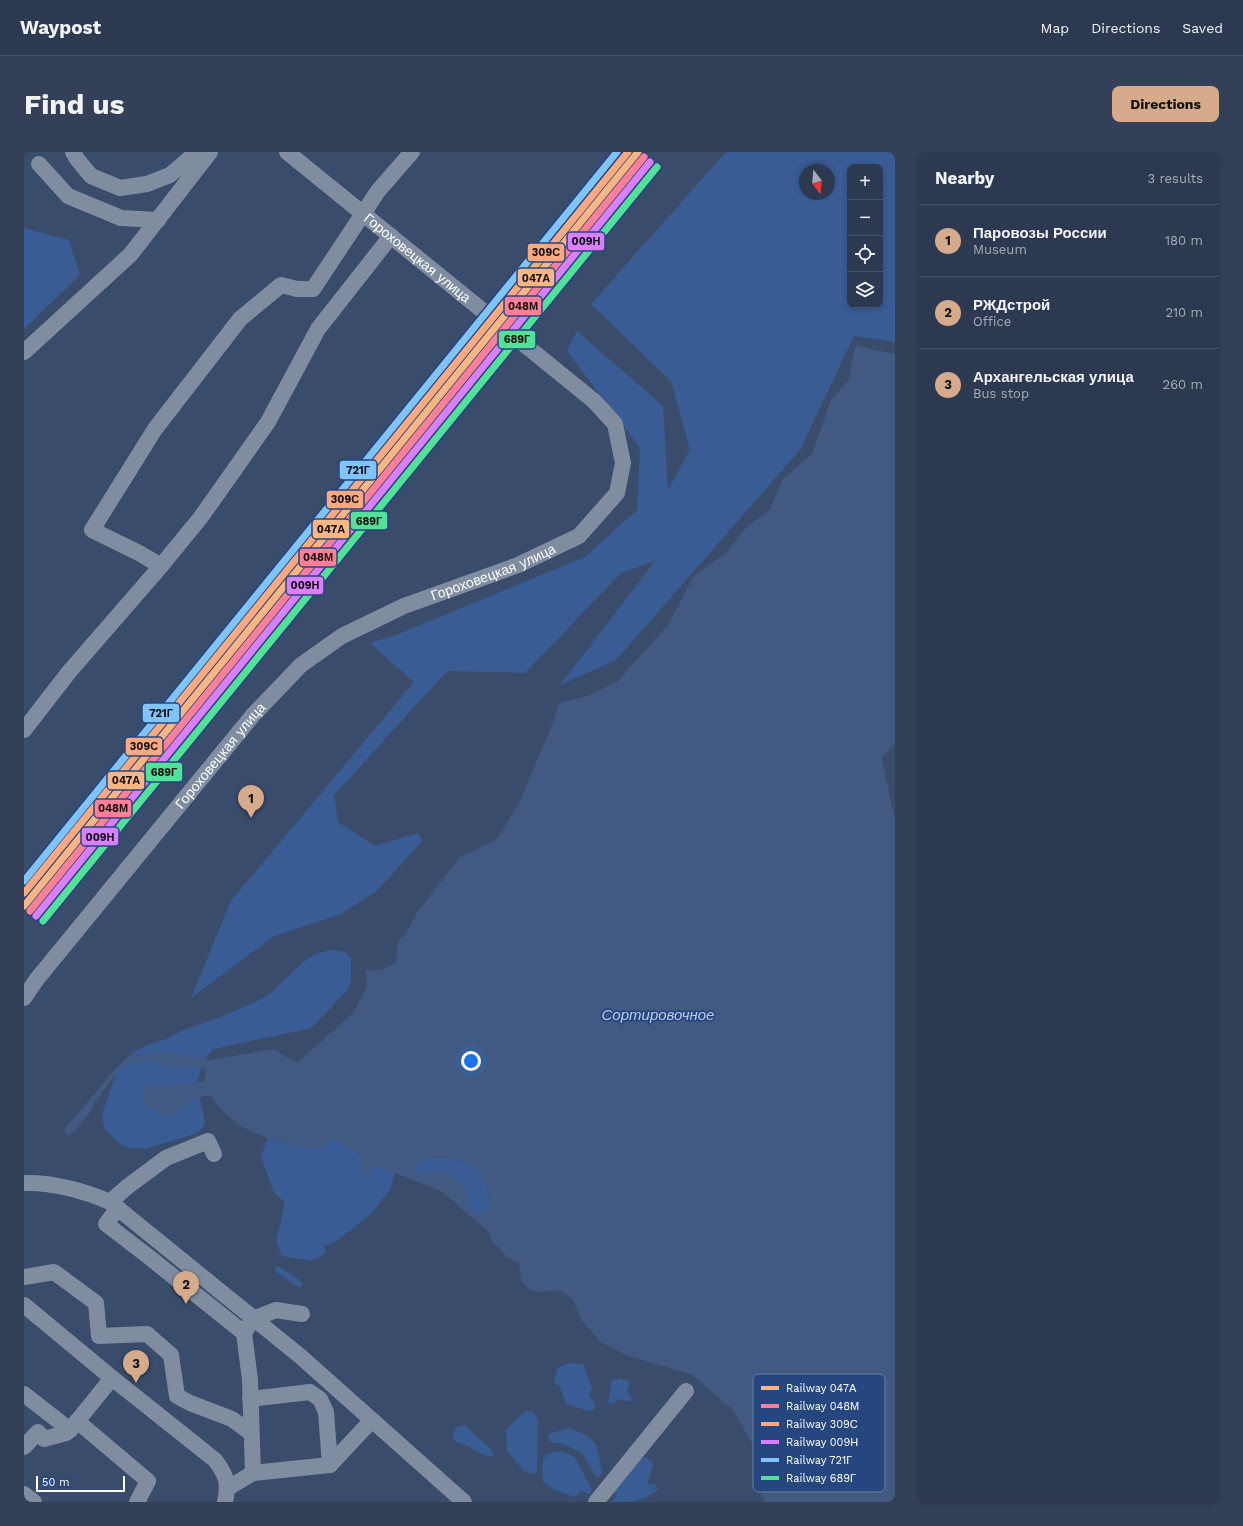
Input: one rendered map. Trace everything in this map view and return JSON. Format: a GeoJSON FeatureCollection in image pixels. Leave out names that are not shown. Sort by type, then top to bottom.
{"type":"FeatureCollection","features":[{"type":"Feature","properties":{"kind":"street"},"geometry":{"type":"LineString","coordinates":[[73,152],[91,176],[120,188],[147,184],[170,175],[199,152]]}},
{"type":"Feature","properties":{"kind":"street"},"geometry":{"type":"LineString","coordinates":[[24,352],[131,254],[210,152]]}},
{"type":"Feature","properties":{"kind":"street","name":"Гороховецкая улица"},"geometry":{"type":"LineString","coordinates":[[24,998],[37,979],[253,716],[301,665],[342,636],[404,606],[518,565],[579,536],[617,493],[622,463],[614,424],[594,401],[287,152]]}},
{"type":"Feature","properties":{"kind":"street"},"geometry":{"type":"LineString","coordinates":[[161,566],[92,530],[155,430],[240,319],[280,285],[297,289],[313,289],[378,191],[412,152]]}},
{"type":"Feature","properties":{"kind":"street"},"geometry":{"type":"LineString","coordinates":[[40,164],[68,196],[121,218],[158,220]]}},
{"type":"Feature","properties":{"kind":"street"},"geometry":{"type":"LineString","coordinates":[[24,730],[69,672],[161,566],[201,517],[268,422],[318,329],[391,236]]}},
{"type":"Feature","properties":{"kind":"street"},"geometry":{"type":"LineString","coordinates":[[214,1154],[208,1141],[166,1158],[127,1187],[114,1205],[106,1224],[244,1332]]}},
{"type":"Feature","properties":{"kind":"street"},"geometry":{"type":"LineString","coordinates":[[24,1183],[70,1188],[91,1193],[114,1205],[300,1356],[464,1502]]}},
{"type":"Feature","properties":{"kind":"street"},"geometry":{"type":"LineString","coordinates":[[145,1254],[156,1240]]}},
{"type":"Feature","properties":{"kind":"street"},"geometry":{"type":"LineString","coordinates":[[24,1277],[54,1272],[96,1303],[99,1336],[85,1355]]}},
{"type":"Feature","properties":{"kind":"street"},"geometry":{"type":"LineString","coordinates":[[24,1305],[112,1378],[215,1460],[225,1473],[227,1495]]}},
{"type":"Feature","properties":{"kind":"street"},"geometry":{"type":"LineString","coordinates":[[253,1473],[250,1380],[244,1332],[253,1319],[276,1310],[302,1314]]}},
{"type":"Feature","properties":{"kind":"street"},"geometry":{"type":"LineString","coordinates":[[99,1336],[147,1334],[172,1354],[177,1396],[161,1417]]}},
{"type":"Feature","properties":{"kind":"street"},"geometry":{"type":"LineString","coordinates":[[24,1447],[38,1432],[44,1439],[66,1433],[74,1426],[112,1378]]}},
{"type":"Feature","properties":{"kind":"street"},"geometry":{"type":"LineString","coordinates":[[596,1502],[686,1391]]}},
{"type":"Feature","properties":{"kind":"street"},"geometry":{"type":"LineString","coordinates":[[250,1398],[310,1392],[320,1399],[326,1412],[330,1465]]}},
{"type":"Feature","properties":{"kind":"street"},"geometry":{"type":"LineString","coordinates":[[24,1394],[74,1426],[148,1481],[137,1502]]}},
{"type":"Feature","properties":{"kind":"street"},"geometry":{"type":"LineString","coordinates":[[177,1396],[190,1403],[232,1418],[251,1433]]}},
{"type":"Feature","properties":{"kind":"street"},"geometry":{"type":"LineString","coordinates":[[227,1495],[253,1473],[330,1465],[372,1420]]}},
{"type":"Feature","properties":{"kind":"street"},"geometry":{"type":"LineString","coordinates":[[24,1494],[34,1502]]}},
{"type":"Feature","properties":{"kind":"shaded area"},"geometry":{"type":"Polygon","coordinates":[[[726,152],[895,152],[895,342],[854,336],[800,450],[616,660],[560,685],[655,561],[621,573],[525,673],[447,671],[334,795],[338,822],[375,846],[418,833],[422,841],[377,891],[341,914],[274,936],[191,998],[231,901],[414,682],[370,643],[396,635],[585,557],[637,510],[640,448],[567,351],[577,331],[663,406],[668,490],[690,450],[671,381],[591,304],[726,152]]]}},
{"type":"Feature","properties":{"kind":"shaded area"},"geometry":{"type":"Polygon","coordinates":[[[24,228],[69,240],[80,275],[24,329],[24,228]]]}},
{"type":"Feature","properties":{"kind":"shaded area"},"geometry":{"type":"Polygon","coordinates":[[[330,950],[345,952],[351,958],[351,981],[348,989],[312,1028],[213,1049],[203,1061],[197,1084],[205,1122],[202,1129],[195,1134],[144,1149],[126,1147],[119,1143],[106,1131],[103,1124],[102,1115],[118,1068],[129,1056],[137,1050],[152,1043],[167,1039],[181,1031],[218,1018],[257,1001],[271,993],[302,963],[315,954],[330,950]]]}},
{"type":"Feature","properties":{"kind":"shaded area"},"geometry":{"type":"Polygon","coordinates":[[[268,1138],[282,1143],[333,1138],[360,1154],[370,1170],[377,1166],[395,1172],[391,1188],[372,1213],[338,1240],[324,1246],[326,1253],[311,1261],[282,1256],[276,1241],[285,1203],[274,1192],[261,1157],[268,1138]]]}},
{"type":"Feature","properties":{"kind":"shaded area"},"geometry":{"type":"Polygon","coordinates":[[[443,1157],[471,1165],[481,1175],[487,1187],[490,1201],[490,1208],[484,1213],[477,1214],[469,1208],[466,1191],[460,1182],[434,1172],[423,1176],[412,1169],[415,1165],[422,1161],[430,1158],[443,1157]]]}},
{"type":"Feature","properties":{"kind":"shaded area"},"geometry":{"type":"Polygon","coordinates":[[[277,1266],[298,1279],[303,1284],[300,1288],[275,1271],[277,1266]]]}},
{"type":"Feature","properties":{"kind":"shaded area"},"geometry":{"type":"Polygon","coordinates":[[[568,1363],[583,1364],[592,1389],[589,1395],[594,1402],[595,1409],[589,1411],[566,1404],[560,1386],[554,1383],[557,1369],[568,1363]]]}},
{"type":"Feature","properties":{"kind":"shaded area"},"geometry":{"type":"Polygon","coordinates":[[[622,1379],[630,1382],[627,1392],[632,1397],[630,1402],[620,1399],[611,1404],[608,1402],[612,1380],[622,1379]]]}},
{"type":"Feature","properties":{"kind":"shaded area"},"geometry":{"type":"Polygon","coordinates":[[[526,1411],[534,1413],[538,1421],[537,1469],[535,1473],[531,1474],[523,1470],[507,1451],[506,1429],[526,1411]]]}},
{"type":"Feature","properties":{"kind":"shaded area"},"geometry":{"type":"Polygon","coordinates":[[[465,1425],[493,1452],[493,1456],[488,1457],[464,1444],[456,1442],[452,1437],[456,1427],[465,1425]]]}},
{"type":"Feature","properties":{"kind":"shaded area"},"geometry":{"type":"Polygon","coordinates":[[[569,1428],[586,1436],[595,1443],[602,1473],[599,1477],[596,1476],[582,1453],[563,1444],[550,1442],[548,1434],[569,1428]]]}},
{"type":"Feature","properties":{"kind":"shaded area"},"geometry":{"type":"Polygon","coordinates":[[[560,1451],[575,1457],[592,1490],[589,1494],[582,1491],[574,1497],[556,1490],[543,1482],[542,1465],[546,1455],[552,1452],[560,1451]]]}},
{"type":"Feature","properties":{"kind":"shaded area"},"geometry":{"type":"Polygon","coordinates":[[[646,1457],[653,1463],[647,1485],[655,1484],[658,1489],[648,1497],[642,1499],[611,1502],[616,1497],[613,1488],[638,1458],[646,1457]]]}},
{"type":"Feature","properties":{"kind":"water","name":"Сортировочное"},"geometry":{"type":"Polygon","coordinates":[[[856,346],[895,354],[895,743],[881,757],[895,819],[895,1502],[765,1502],[761,1492],[885,1492],[885,1374],[753,1374],[753,1445],[733,1410],[691,1374],[628,1356],[601,1342],[582,1321],[572,1298],[559,1290],[540,1292],[528,1289],[521,1279],[519,1264],[507,1257],[492,1241],[488,1231],[441,1191],[377,1166],[370,1170],[368,1178],[363,1175],[360,1154],[333,1138],[320,1150],[270,1139],[247,1129],[236,1122],[222,1110],[210,1095],[192,1099],[175,1114],[166,1116],[145,1105],[142,1094],[147,1085],[168,1087],[204,1081],[206,1073],[202,1067],[192,1066],[171,1068],[148,1060],[129,1062],[116,1074],[76,1130],[68,1136],[65,1134],[64,1130],[117,1067],[132,1054],[157,1055],[169,1052],[209,1060],[273,1049],[297,1063],[353,1013],[367,987],[366,971],[385,969],[396,962],[398,941],[406,934],[416,914],[459,858],[497,839],[519,803],[553,723],[559,703],[590,695],[618,681],[668,625],[694,576],[726,553],[745,529],[770,509],[782,480],[812,454],[831,400],[849,380],[852,359],[856,346]],[[443,1157],[426,1159],[416,1165],[413,1169],[423,1176],[434,1172],[449,1173],[461,1183],[467,1192],[469,1208],[477,1214],[484,1213],[490,1208],[487,1187],[481,1175],[471,1165],[462,1161],[443,1157]]]}},
{"type":"Feature","properties":{"kind":"rail line","name":"721Г"},"geometry":{"type":"LineString","coordinates":[[24,881],[617,152]]}},
{"type":"Feature","properties":{"kind":"rail line","name":"309С"},"geometry":{"type":"LineString","coordinates":[[24,893],[628,152]]}},
{"type":"Feature","properties":{"kind":"rail line","name":"047А"},"geometry":{"type":"LineString","coordinates":[[24,906],[638,152]]}},
{"type":"Feature","properties":{"kind":"rail line","name":"048М"},"geometry":{"type":"LineString","coordinates":[[30,911],[644,157]]}},
{"type":"Feature","properties":{"kind":"rail line","name":"009Н"},"geometry":{"type":"LineString","coordinates":[[36,916],[650,162]]}},
{"type":"Feature","properties":{"kind":"rail line","name":"689Г"},"geometry":{"type":"LineString","coordinates":[[43,921],[657,167]]}},
{"type":"Feature","properties":{"kind":"place","name":"Паровозы России"},"geometry":{"type":"Point","coordinates":[251,818]}},
{"type":"Feature","properties":{"kind":"place","name":"РЖДстрой"},"geometry":{"type":"Point","coordinates":[186,1304]}},
{"type":"Feature","properties":{"kind":"place","name":"Архангельская улица"},"geometry":{"type":"Point","coordinates":[136,1383]}}]}
